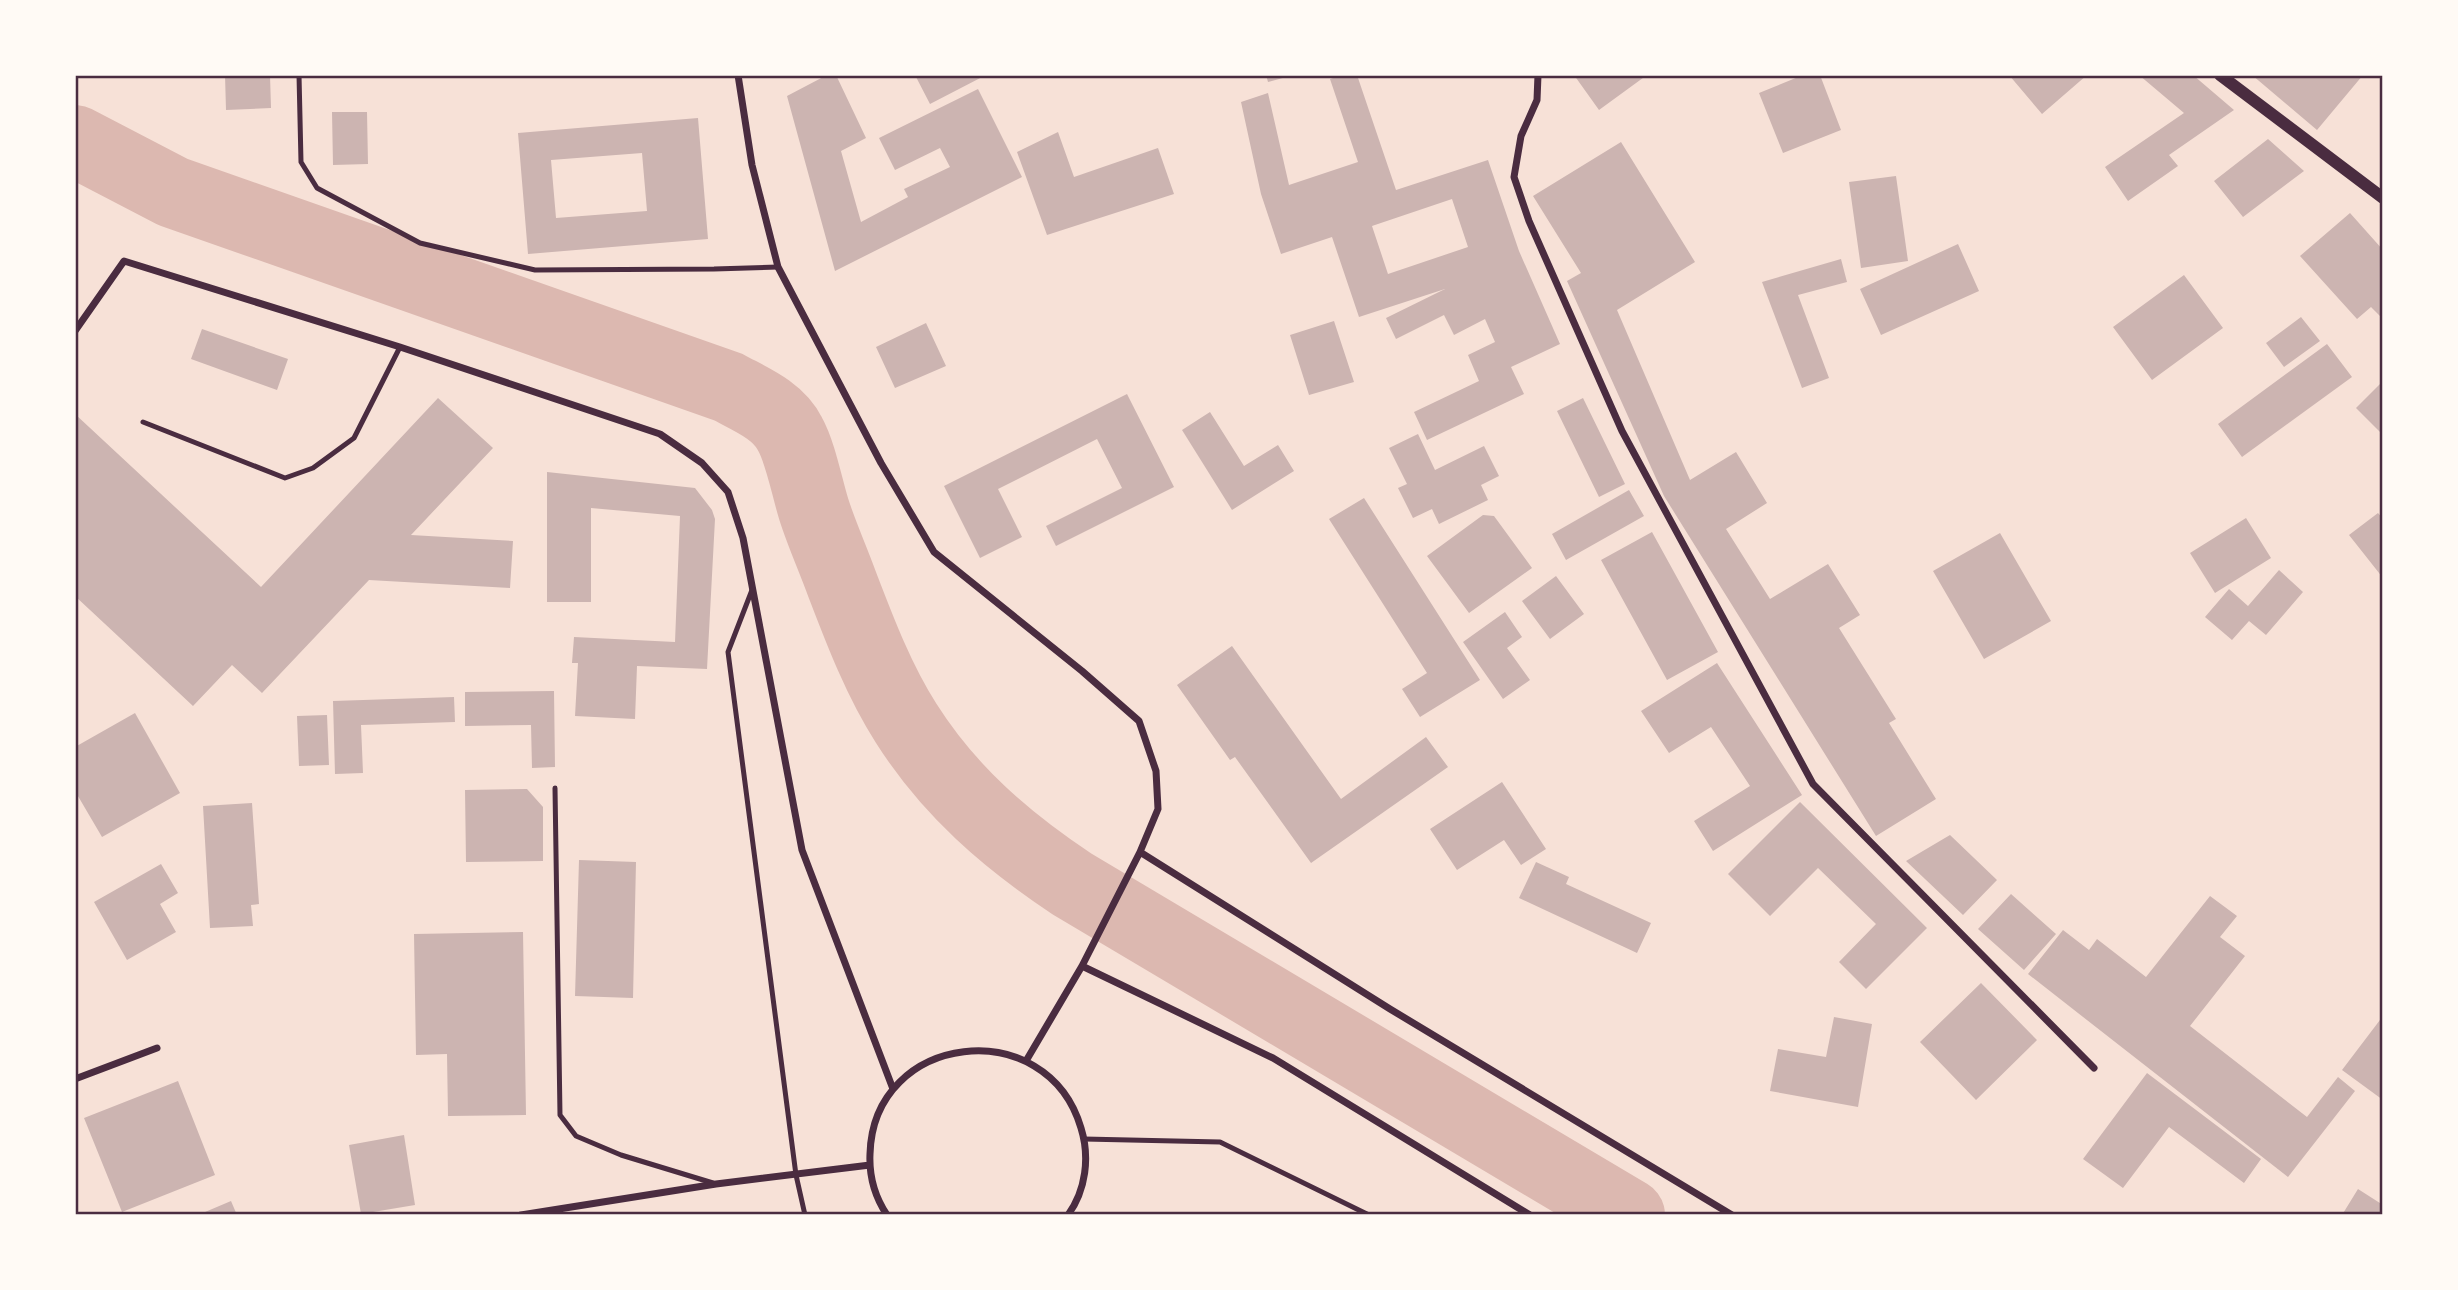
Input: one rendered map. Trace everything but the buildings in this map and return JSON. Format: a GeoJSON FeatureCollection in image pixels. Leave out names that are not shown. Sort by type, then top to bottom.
{"type":"FeatureCollection","features":[{"type":"Feature","properties":{"kind":"street"},"geometry":{"type":"LineString","coordinates":[[738,75],[752,165],[778,267],[881,463],[934,552],[1082,671],[1139,721],[1156,771],[1158,809],[1140,852],[1082,966],[1027,1061]]}},
{"type":"Feature","properties":{"kind":"street"},"geometry":{"type":"LineString","coordinates":[[1538,75],[1537,100],[1521,136],[1514,177],[1529,221],[1622,431],[1813,784],[2094,1068]]}},
{"type":"Feature","properties":{"kind":"street"},"geometry":{"type":"LineString","coordinates":[[2220,75],[2383,198]]}},
{"type":"Feature","properties":{"kind":"street"},"geometry":{"type":"LineString","coordinates":[[75,331],[124,261],[400,346],[660,434],[702,463],[728,492],[743,538],[802,850],[893,1089]]}},
{"type":"Feature","properties":{"kind":"street"},"geometry":{"type":"LineString","coordinates":[[1140,852],[1390,1009],[1732,1215]]}},
{"type":"Feature","properties":{"kind":"street"},"geometry":{"type":"LineString","coordinates":[[1082,966],[1273,1058],[1530,1215]]}},
{"type":"Feature","properties":{"kind":"street"},"geometry":{"type":"LineString","coordinates":[[75,1079],[157,1048]]}},
{"type":"Feature","properties":{"kind":"street"},"geometry":{"type":"LineString","coordinates":[[887,1215],[873,1186],[870,1165],[874,1125],[882,1106],[893,1089],[932,1059],[979,1049],[1004,1053],[1027,1061],[1047,1075],[1065,1093],[1077,1115],[1084,1139],[1086,1163],[1082,1187],[1068,1215]]}},
{"type":"Feature","properties":{"kind":"street"},"geometry":{"type":"LineString","coordinates":[[521,1215],[716,1184],[870,1165]]}},
{"type":"Feature","properties":{"kind":"lane"},"geometry":{"type":"LineString","coordinates":[[299,75],[301,162],[317,188],[420,243],[535,270],[778,267]]}},
{"type":"Feature","properties":{"kind":"lane"},"geometry":{"type":"LineString","coordinates":[[143,422],[285,478],[313,468],[354,438],[400,346]]}},
{"type":"Feature","properties":{"kind":"lane"},"geometry":{"type":"LineString","coordinates":[[752,590],[728,652],[796,1175],[805,1215]]}},
{"type":"Feature","properties":{"kind":"lane"},"geometry":{"type":"LineString","coordinates":[[555,788],[560,1115],[576,1136],[621,1155],[716,1184]]}},
{"type":"Feature","properties":{"kind":"lane"},"geometry":{"type":"LineString","coordinates":[[1084,1139],[1220,1142],[1370,1215]]}},
{"type":"Feature","properties":{"kind":"waterway"},"geometry":{"type":"LineString","coordinates":[[75,141],[173,192],[728,387],[763,406],[785,426],[794,442],[820,529],[863,638],[887,690],[923,748],[980,812],[1024,850],[1072,884],[1629,1215]]}}]}
